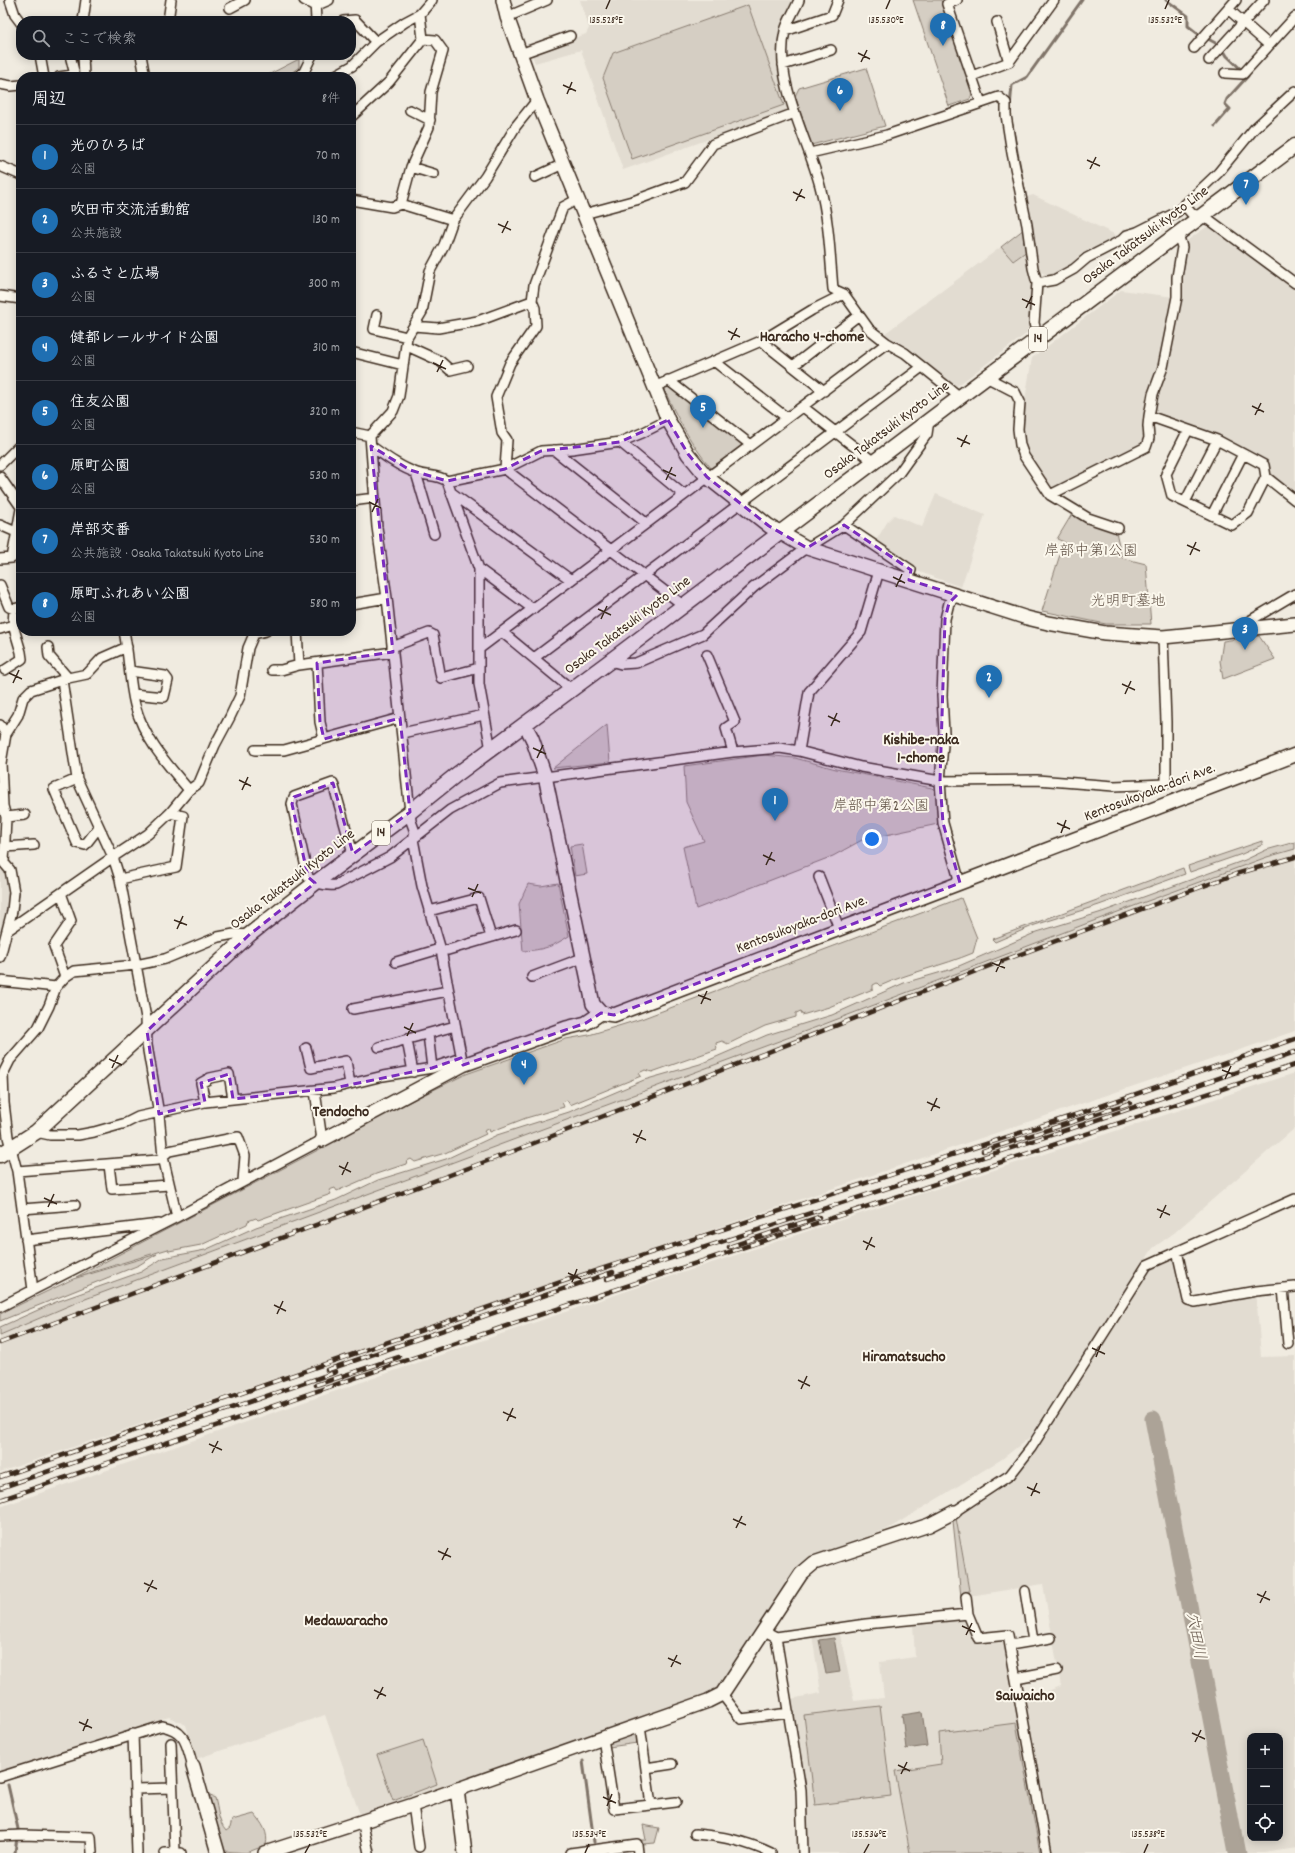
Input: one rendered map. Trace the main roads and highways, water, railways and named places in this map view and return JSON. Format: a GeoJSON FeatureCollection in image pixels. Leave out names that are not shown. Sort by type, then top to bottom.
{"type":"FeatureCollection","features":[{"type":"Feature","properties":{"kind":"main road","name":"Osaka Takatsuki Kyoto Line"},"geometry":{"type":"LineString","coordinates":[[5,1152],[36,1132],[249,936],[315,883],[410,812],[456,775],[525,725],[1295,146]]}},
{"type":"Feature","properties":{"kind":"waterway"},"geometry":{"type":"LineString","coordinates":[[1010,107],[1012,85],[1027,77],[1082,0]]}},
{"type":"Feature","properties":{"kind":"waterway"},"geometry":{"type":"LineString","coordinates":[[1166,0],[1188,16],[1188,26],[1197,33],[1221,46],[1227,56],[1248,76],[1227,99],[1225,104],[1230,109],[1215,126]]}},
{"type":"Feature","properties":{"kind":"waterway"},"geometry":{"type":"LineString","coordinates":[[1012,125],[1023,184]]}},
{"type":"Feature","properties":{"kind":"waterway","name":"穴田川"},"geometry":{"type":"LineString","coordinates":[[1153,1419],[1237,1853]]}},
{"type":"Feature","properties":{"kind":"waterway"},"geometry":{"type":"LineString","coordinates":[[583,1761],[594,1842]]}},
{"type":"Feature","properties":{"kind":"waterway"},"geometry":{"type":"LineString","coordinates":[[8,1785],[18,1829],[15,1853]]}},
{"type":"Feature","properties":{"kind":"railway"},"geometry":{"type":"LineString","coordinates":[[0,1343],[506,1154],[1002,961],[1236,874],[1295,857]]}},
{"type":"Feature","properties":{"kind":"railway"},"geometry":{"type":"LineString","coordinates":[[0,1477],[561,1282],[1084,1112],[1295,1039]]}},
{"type":"Feature","properties":{"kind":"railway"},"geometry":{"type":"LineString","coordinates":[[607,1279],[1088,1123],[1295,1052]]}},
{"type":"Feature","properties":{"kind":"railway"},"geometry":{"type":"LineString","coordinates":[[0,1500],[515,1323],[1295,1065]]}},
{"type":"Feature","properties":{"kind":"railway"},"geometry":{"type":"LineString","coordinates":[[983,1151],[1130,1103]]}},
{"type":"Feature","properties":{"kind":"railway"},"geometry":{"type":"LineString","coordinates":[[729,1247],[819,1217]]}},
{"type":"Feature","properties":{"kind":"railway"},"geometry":{"type":"LineString","coordinates":[[327,1370],[613,1272]]}},
{"type":"Feature","properties":{"kind":"railway"},"geometry":{"type":"LineString","coordinates":[[316,1385],[399,1357]]}},
{"type":"Feature","properties":{"kind":"railway"},"geometry":{"type":"LineString","coordinates":[[0,1488],[336,1372]]}},
{"type":"Feature","properties":{"kind":"place","name":"原町ふれあい公園"},"geometry":{"type":"Point","coordinates":[943,46]}},
{"type":"Feature","properties":{"kind":"place","name":"原町公園"},"geometry":{"type":"Point","coordinates":[840,111]}},
{"type":"Feature","properties":{"kind":"place","name":"岸部交番"},"geometry":{"type":"Point","coordinates":[1246,205]}},
{"type":"Feature","properties":{"kind":"place","name":"住友公園"},"geometry":{"type":"Point","coordinates":[703,428]}},
{"type":"Feature","properties":{"kind":"place","name":"ふるさと広場"},"geometry":{"type":"Point","coordinates":[1245,650]}},
{"type":"Feature","properties":{"kind":"place","name":"吹田市交流活動館"},"geometry":{"type":"Point","coordinates":[989,698]}},
{"type":"Feature","properties":{"kind":"place","name":"光のひろば"},"geometry":{"type":"Point","coordinates":[775,821]}},
{"type":"Feature","properties":{"kind":"place","name":"健都レールサイド公園"},"geometry":{"type":"Point","coordinates":[524,1085]}},
{"type":"Feature","properties":{"kind":"district","name":"Haracho 4-chome"},"geometry":{"type":"Point","coordinates":[812,337]}},
{"type":"Feature","properties":{"kind":"district","name":"Kishibe-naka 1-chome"},"geometry":{"type":"Point","coordinates":[921,749]}},
{"type":"Feature","properties":{"kind":"district","name":"Tendocho"},"geometry":{"type":"Point","coordinates":[341,1112]}},
{"type":"Feature","properties":{"kind":"district","name":"Hiramatsucho"},"geometry":{"type":"Point","coordinates":[904,1357]}},
{"type":"Feature","properties":{"kind":"district","name":"Medawaracho"},"geometry":{"type":"Point","coordinates":[346,1621]}},
{"type":"Feature","properties":{"kind":"district","name":"Saiwaicho"},"geometry":{"type":"Point","coordinates":[1025,1696]}},
{"type":"Feature","properties":{"kind":"park label","name":"岸部中第1公園"},"geometry":{"type":"Point","coordinates":[1091,552]}},
{"type":"Feature","properties":{"kind":"park label","name":"光明町墓地"},"geometry":{"type":"Point","coordinates":[1128,602]}},
{"type":"Feature","properties":{"kind":"park label","name":"岸部中第2公園"},"geometry":{"type":"Point","coordinates":[881,807]}}]}
